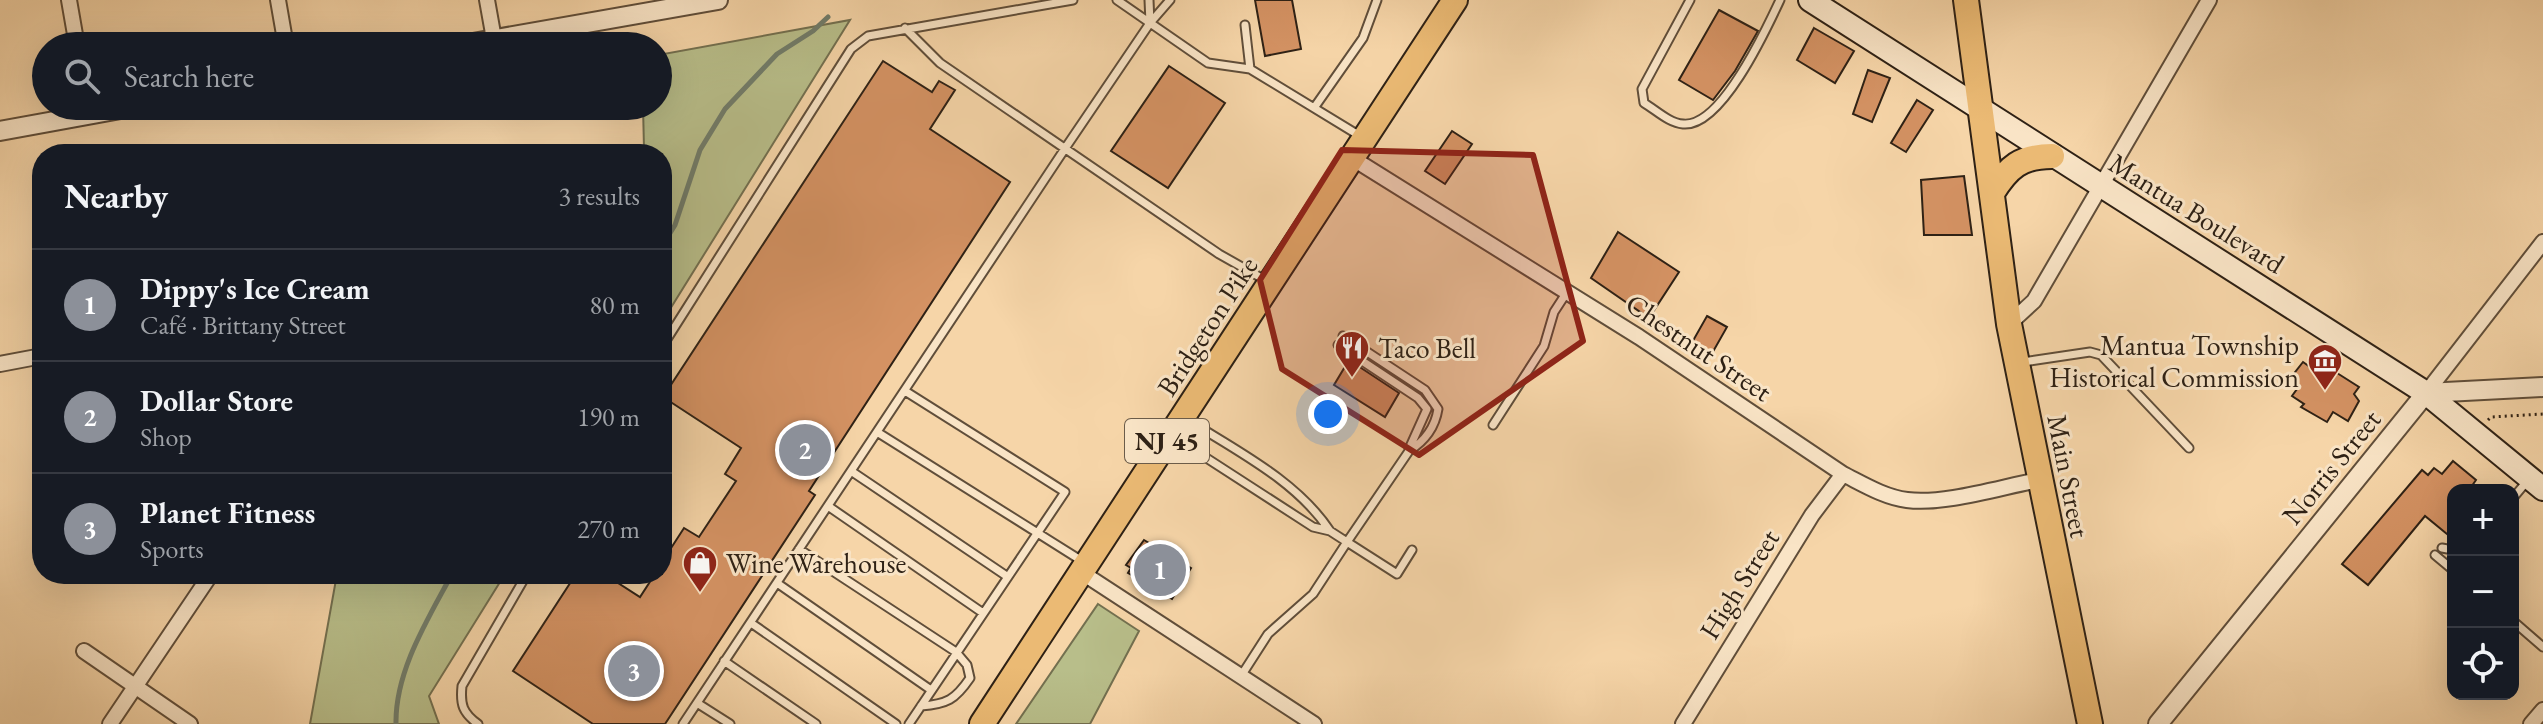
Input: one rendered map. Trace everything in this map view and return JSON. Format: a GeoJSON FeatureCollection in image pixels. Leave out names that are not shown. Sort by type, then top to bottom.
{"type":"FeatureCollection","features":[{"type":"Feature","properties":{"kind":"main road","name":"Bridgeton Pike"},"geometry":{"type":"LineString","coordinates":[[982,724],[1455,0]]}},
{"type":"Feature","properties":{"kind":"main road","name":"Mantua Boulevard"},"geometry":{"type":"LineString","coordinates":[[1810,0],[2426,393],[2536,484]]}},
{"type":"Feature","properties":{"kind":"main road","name":"Main Street"},"geometry":{"type":"LineString","coordinates":[[1966,0],[2009,324],[2090,724]]}},
{"type":"Feature","properties":{"kind":"main road"},"geometry":{"type":"LineString","coordinates":[[1992,193],[2016,164],[2031,157],[2052,156]]}},
{"type":"Feature","properties":{"kind":"street"},"geometry":{"type":"LineString","coordinates":[[69,0],[75,32]]}},
{"type":"Feature","properties":{"kind":"street"},"geometry":{"type":"LineString","coordinates":[[278,0],[284,32]]}},
{"type":"Feature","properties":{"kind":"street"},"geometry":{"type":"LineString","coordinates":[[487,0],[493,32]]}},
{"type":"Feature","properties":{"kind":"street"},"geometry":{"type":"LineString","coordinates":[[534,32],[718,0]]}},
{"type":"Feature","properties":{"kind":"street"},"geometry":{"type":"LineString","coordinates":[[2009,324],[2034,301],[2207,1]]}},
{"type":"Feature","properties":{"kind":"street"},"geometry":{"type":"LineString","coordinates":[[0,131],[47,120]]}},
{"type":"Feature","properties":{"kind":"street","name":"Chestnut Street"},"geometry":{"type":"LineString","coordinates":[[1358,149],[1567,292],[1843,474],[1909,501],[2039,480]]}},
{"type":"Feature","properties":{"kind":"street","name":"Norris Street"},"geometry":{"type":"LineString","coordinates":[[2158,724],[2426,393],[2543,242]]}},
{"type":"Feature","properties":{"kind":"street"},"geometry":{"type":"LineString","coordinates":[[0,364],[32,358]]}},
{"type":"Feature","properties":{"kind":"street"},"geometry":{"type":"LineString","coordinates":[[2426,393],[2543,387]]}},
{"type":"Feature","properties":{"kind":"street","name":"High Street"},"geometry":{"type":"LineString","coordinates":[[1683,724],[1812,515],[1843,474]]}},
{"type":"Feature","properties":{"kind":"street"},"geometry":{"type":"LineString","coordinates":[[1084,568],[1314,724]]}},
{"type":"Feature","properties":{"kind":"street"},"geometry":{"type":"LineString","coordinates":[[110,724],[204,584]]}},
{"type":"Feature","properties":{"kind":"street"},"geometry":{"type":"LineString","coordinates":[[84,651],[190,724]]}},
{"type":"Feature","properties":{"kind":"street"},"geometry":{"type":"LineString","coordinates":[[2531,724],[2543,710]]}},
{"type":"Feature","properties":{"kind":"lane"},"geometry":{"type":"LineString","coordinates":[[672,331],[839,62],[868,36],[1073,0]]}},
{"type":"Feature","properties":{"kind":"lane"},"geometry":{"type":"LineString","coordinates":[[1117,0],[1208,63],[1250,69],[1314,108],[1358,149]]}},
{"type":"Feature","properties":{"kind":"lane"},"geometry":{"type":"LineString","coordinates":[[1149,0],[1150,23]]}},
{"type":"Feature","properties":{"kind":"lane"},"geometry":{"type":"LineString","coordinates":[[683,724],[1066,147],[1150,23],[1170,0]]}},
{"type":"Feature","properties":{"kind":"lane"},"geometry":{"type":"LineString","coordinates":[[1314,108],[1363,38],[1377,0]]}},
{"type":"Feature","properties":{"kind":"lane"},"geometry":{"type":"LineString","coordinates":[[1690,0],[1642,89],[1644,103],[1674,122],[1686,125],[1704,117],[1717,105],[1756,52],[1780,0]]}},
{"type":"Feature","properties":{"kind":"lane"},"geometry":{"type":"LineString","coordinates":[[1245,25],[1250,69]]}},
{"type":"Feature","properties":{"kind":"lane"},"geometry":{"type":"LineString","coordinates":[[905,28],[940,63],[1219,254],[1270,283]]}},
{"type":"Feature","properties":{"kind":"lane"},"geometry":{"type":"LineString","coordinates":[[1493,425],[1544,346],[1554,312],[1567,292]]}},
{"type":"Feature","properties":{"kind":"lane"},"geometry":{"type":"LineString","coordinates":[[1343,336],[1433,398],[1438,409],[1436,422],[1422,442],[1409,451]]}},
{"type":"Feature","properties":{"kind":"lane"},"geometry":{"type":"LineString","coordinates":[[1241,676],[1268,634],[1313,594],[1409,451],[1424,422],[1427,409],[1418,398],[1338,345]]}},
{"type":"Feature","properties":{"kind":"lane"},"geometry":{"type":"LineString","coordinates":[[2017,362],[2090,352],[2101,355],[2189,448]]}},
{"type":"Feature","properties":{"kind":"lane"},"geometry":{"type":"LineString","coordinates":[[905,391],[1065,492],[909,724]]}},
{"type":"Feature","properties":{"kind":"lane"},"geometry":{"type":"LineString","coordinates":[[1183,417],[1273,474],[1321,517],[1330,531]]}},
{"type":"Feature","properties":{"kind":"lane"},"geometry":{"type":"LineString","coordinates":[[877,432],[1037,533],[1084,568]]}},
{"type":"Feature","properties":{"kind":"lane"},"geometry":{"type":"LineString","coordinates":[[1162,449],[1191,448],[1313,527],[1330,531],[1397,574],[1412,550]]}},
{"type":"Feature","properties":{"kind":"lane"},"geometry":{"type":"LineString","coordinates":[[851,471],[1008,577]]}},
{"type":"Feature","properties":{"kind":"lane"},"geometry":{"type":"LineString","coordinates":[[828,506],[983,613]]}},
{"type":"Feature","properties":{"kind":"lane"},"geometry":{"type":"LineString","coordinates":[[2442,548],[2447,549]]}},
{"type":"Feature","properties":{"kind":"lane"},"geometry":{"type":"LineString","coordinates":[[799,549],[956,652],[969,672],[958,696],[950,702],[921,706]]}},
{"type":"Feature","properties":{"kind":"lane"},"geometry":{"type":"LineString","coordinates":[[2435,555],[2447,565]]}},
{"type":"Feature","properties":{"kind":"lane"},"geometry":{"type":"LineString","coordinates":[[777,583],[931,690]]}},
{"type":"Feature","properties":{"kind":"lane"},"geometry":{"type":"LineString","coordinates":[[478,724],[465,714],[460,701],[462,686],[521,584]]}},
{"type":"Feature","properties":{"kind":"lane"},"geometry":{"type":"LineString","coordinates":[[751,623],[896,724]]}},
{"type":"Feature","properties":{"kind":"lane"},"geometry":{"type":"LineString","coordinates":[[2519,626],[2543,647]]}},
{"type":"Feature","properties":{"kind":"lane"},"geometry":{"type":"LineString","coordinates":[[724,661],[816,724]]}},
{"type":"Feature","properties":{"kind":"lane"},"geometry":{"type":"LineString","coordinates":[[697,703],[730,724]]}},
{"type":"Feature","properties":{"kind":"path"},"geometry":{"type":"LineString","coordinates":[[2486,422],[2491,417],[2543,414]]}},
{"type":"Feature","properties":{"kind":"highlighted area"},"geometry":{"type":"Polygon","coordinates":[[[1342,150],[1533,155],[1583,341],[1419,455],[1282,369],[1260,280],[1342,150]]]}},
{"type":"Feature","properties":{"kind":"green space"},"geometry":{"type":"Polygon","coordinates":[[[850,20],[672,306],[672,144],[644,144],[643,120],[672,120],[672,52],[850,20]]]}},
{"type":"Feature","properties":{"kind":"green space"},"geometry":{"type":"Polygon","coordinates":[[[335,584],[499,584],[429,696],[439,724],[310,724],[335,584]]]}},
{"type":"Feature","properties":{"kind":"green space"},"geometry":{"type":"Polygon","coordinates":[[[1098,604],[1139,631],[1090,724],[1016,724],[1098,604]]]}},
{"type":"Feature","properties":{"kind":"building"},"geometry":{"type":"Polygon","coordinates":[[[1255,0],[1292,0],[1301,49],[1265,56],[1255,0]]]}},
{"type":"Feature","properties":{"kind":"building"},"geometry":{"type":"Polygon","coordinates":[[[1719,10],[1758,31],[1735,71],[1713,100],[1679,80],[1719,10]]]}},
{"type":"Feature","properties":{"kind":"building"},"geometry":{"type":"Polygon","coordinates":[[[1814,28],[1854,51],[1835,83],[1797,60],[1814,28]]]}},
{"type":"Feature","properties":{"kind":"building"},"geometry":{"type":"Polygon","coordinates":[[[883,61],[932,92],[939,81],[955,90],[930,129],[1010,182],[809,491],[815,495],[665,724],[593,724],[513,671],[570,584],[620,584],[640,597],[648,584],[672,584],[672,547],[684,528],[699,537],[736,481],[725,474],[741,448],[672,403],[672,383],[883,61]]]}},
{"type":"Feature","properties":{"kind":"building"},"geometry":{"type":"Polygon","coordinates":[[[1169,66],[1225,103],[1168,188],[1111,151],[1169,66]]]}},
{"type":"Feature","properties":{"kind":"building"},"geometry":{"type":"Polygon","coordinates":[[[1868,70],[1890,78],[1872,122],[1853,114],[1868,70]]]}},
{"type":"Feature","properties":{"kind":"building"},"geometry":{"type":"Polygon","coordinates":[[[1917,100],[1933,110],[1906,152],[1891,143],[1917,100]]]}},
{"type":"Feature","properties":{"kind":"building"},"geometry":{"type":"Polygon","coordinates":[[[1452,131],[1472,144],[1445,184],[1425,171],[1452,131]]]}},
{"type":"Feature","properties":{"kind":"building"},"geometry":{"type":"Polygon","coordinates":[[[1964,176],[1972,235],[1924,235],[1921,180],[1964,176]]]}},
{"type":"Feature","properties":{"kind":"building"},"geometry":{"type":"Polygon","coordinates":[[[1618,232],[1679,272],[1649,318],[1591,278],[1618,232]]]}},
{"type":"Feature","properties":{"kind":"building"},"geometry":{"type":"Polygon","coordinates":[[[1707,316],[1727,327],[1710,357],[1690,346],[1707,316]]]}},
{"type":"Feature","properties":{"kind":"building"},"geometry":{"type":"Polygon","coordinates":[[[1349,360],[1399,393],[1385,417],[1334,385],[1349,360]]]}},
{"type":"Feature","properties":{"kind":"building","name":"Mantua Township Historical Commission"},"geometry":{"type":"Polygon","coordinates":[[[2303,362],[2324,377],[2337,373],[2359,387],[2354,394],[2359,401],[2348,421],[2333,412],[2327,422],[2301,407],[2304,404],[2292,396],[2297,389],[2285,385],[2303,362]]]}},
{"type":"Feature","properties":{"kind":"building"},"geometry":{"type":"Polygon","coordinates":[[[2453,461],[2476,480],[2473,484],[2447,484],[2447,534],[2425,516],[2368,585],[2342,564],[2422,470],[2428,475],[2434,468],[2442,474],[2453,461]]]}},
{"type":"Feature","properties":{"kind":"building"},"geometry":{"type":"Polygon","coordinates":[[[1144,540],[1191,568],[1172,599],[1128,573],[1131,568],[1126,565],[1144,540]]]}},
{"type":"Feature","properties":{"kind":"waterway"},"geometry":{"type":"LineString","coordinates":[[672,230],[700,150],[725,109],[777,54],[813,31],[828,17]]}},
{"type":"Feature","properties":{"kind":"waterway"},"geometry":{"type":"LineString","coordinates":[[396,724],[397,704],[407,665],[447,584]]}},
{"type":"Feature","properties":{"kind":"place","name":"Taco Bell"},"geometry":{"type":"Point","coordinates":[1352,379]}},
{"type":"Feature","properties":{"kind":"place","name":"Mantua Township Historical Commission"},"geometry":{"type":"Point","coordinates":[2325,392]}},
{"type":"Feature","properties":{"kind":"place","name":"Dollar Store"},"geometry":{"type":"Point","coordinates":[805,450]}},
{"type":"Feature","properties":{"kind":"place","name":"Dippy's Ice Cream"},"geometry":{"type":"Point","coordinates":[1160,570]}},
{"type":"Feature","properties":{"kind":"place","name":"Wine Warehouse"},"geometry":{"type":"Point","coordinates":[700,594]}},
{"type":"Feature","properties":{"kind":"place","name":"Planet Fitness"},"geometry":{"type":"Point","coordinates":[634,671]}}]}
